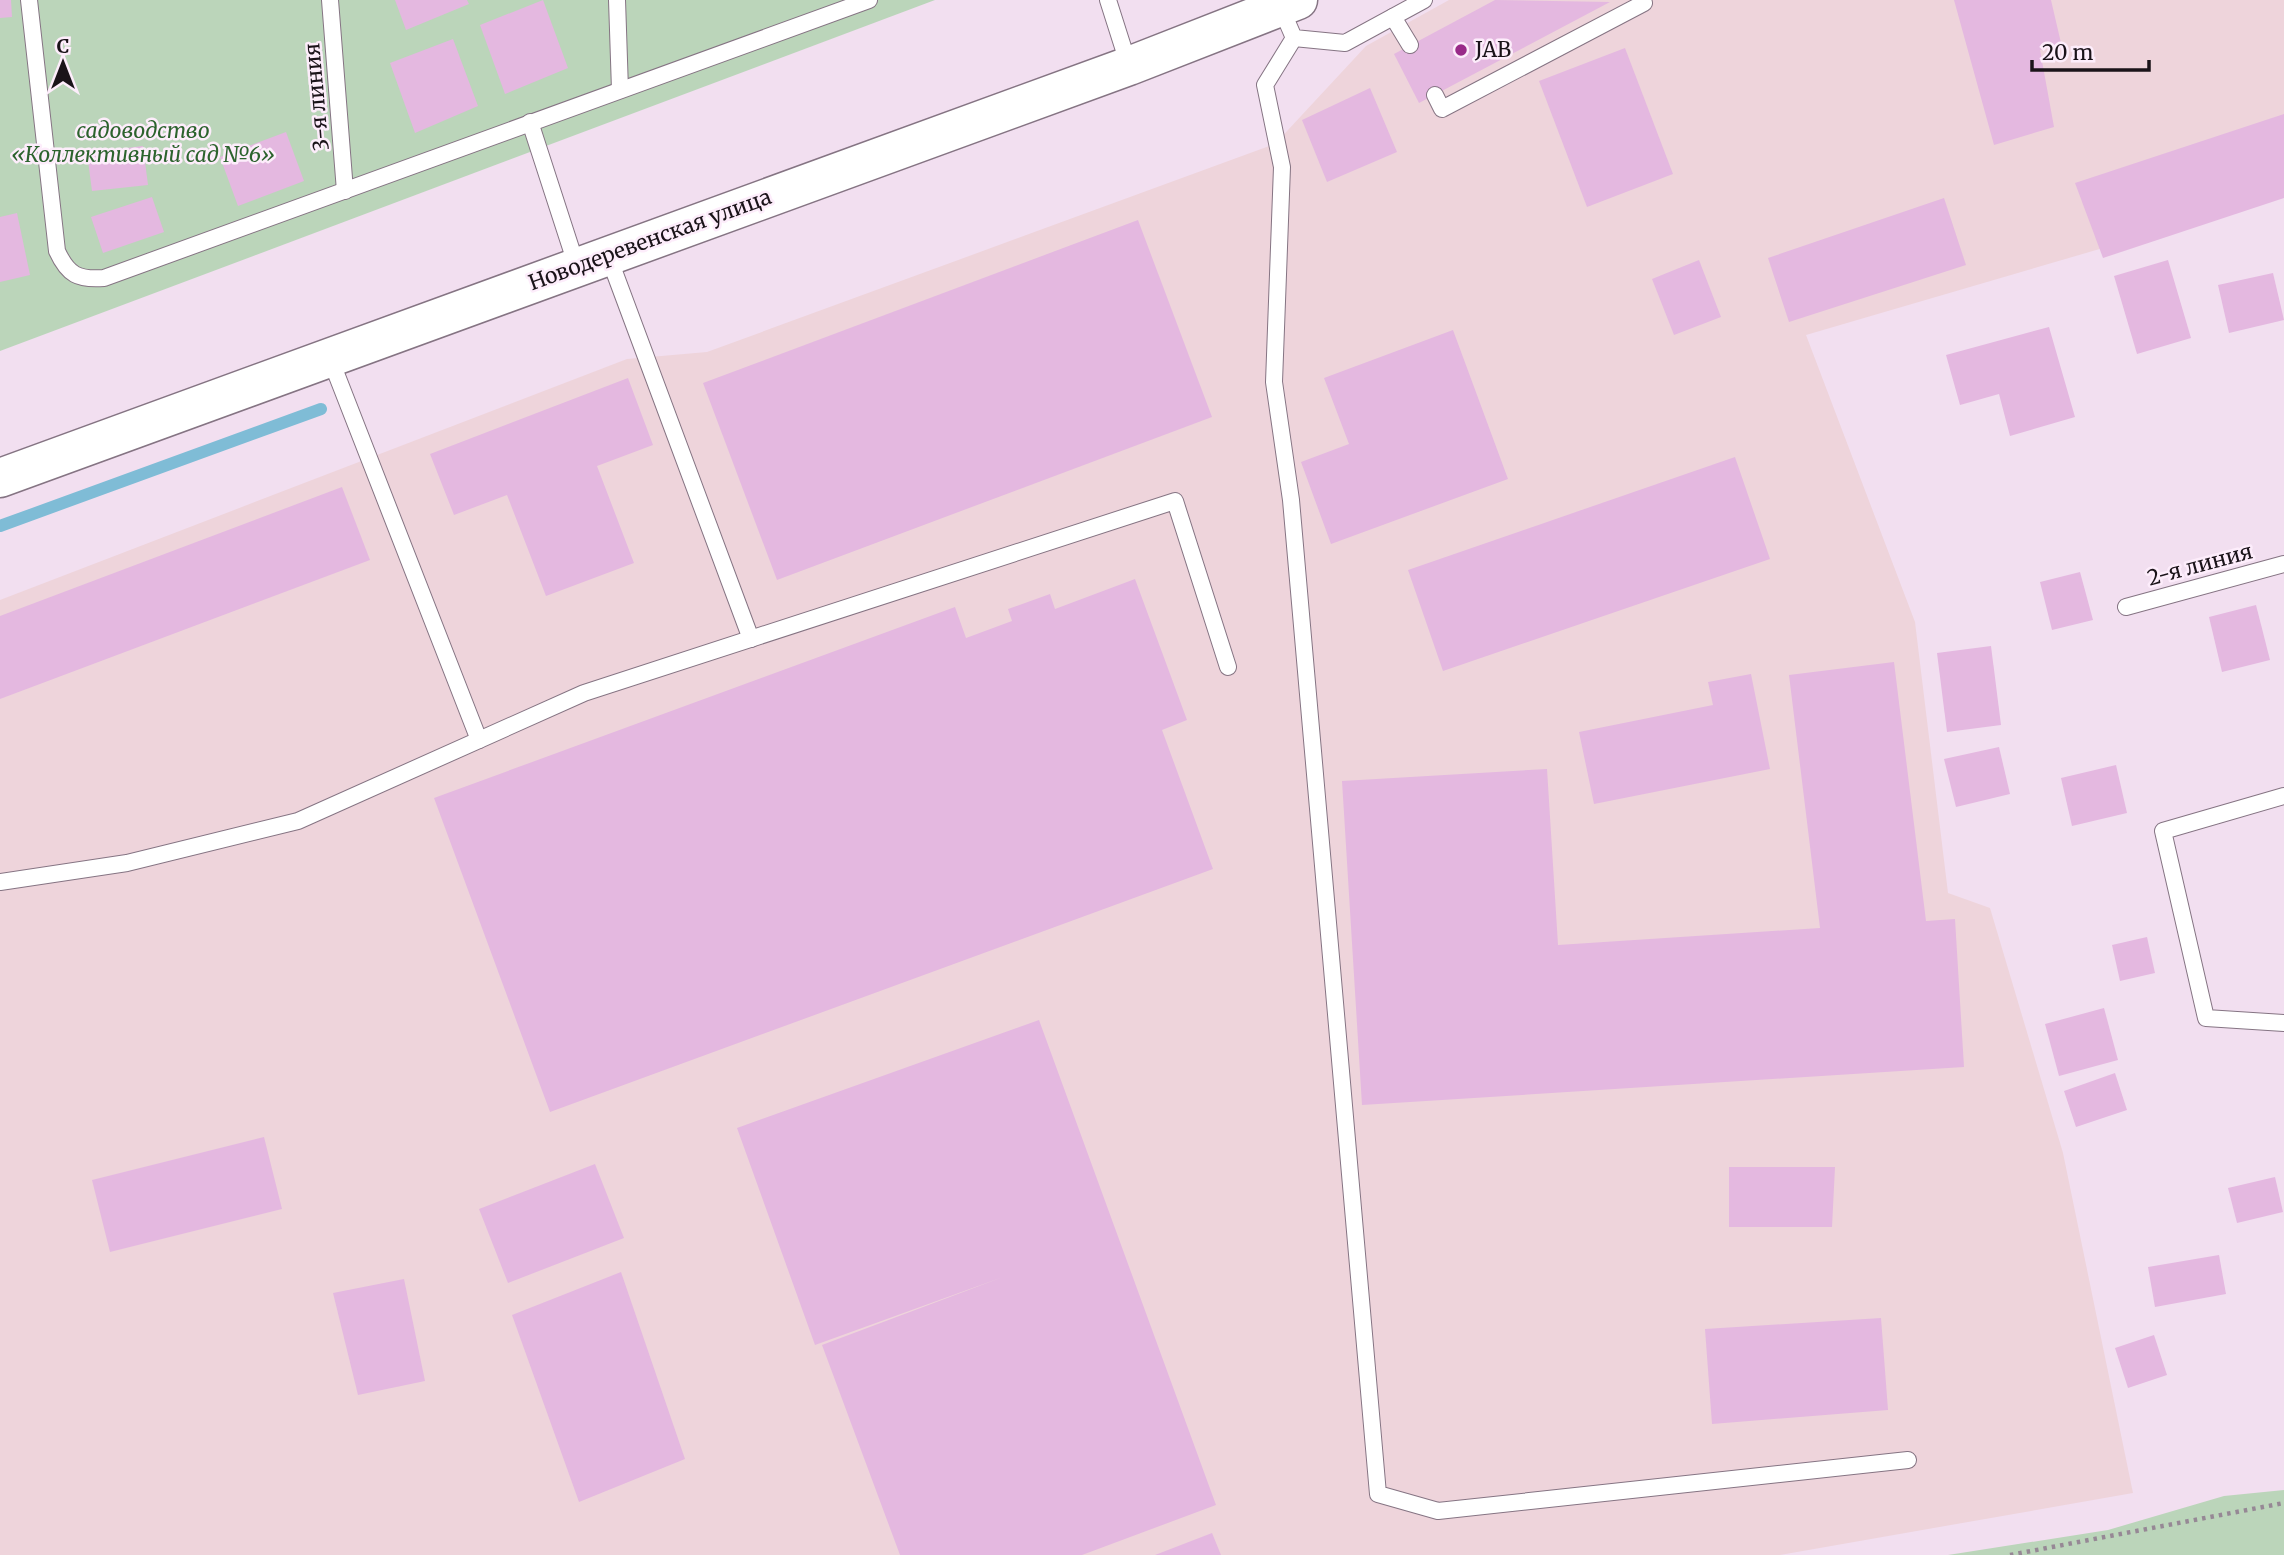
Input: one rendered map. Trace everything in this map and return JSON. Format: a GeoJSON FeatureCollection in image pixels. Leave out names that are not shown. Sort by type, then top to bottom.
{"type":"FeatureCollection","features":[{"type":"Feature","properties":{"kind":"main road","name":"Новодеревенская улица"},"geometry":{"type":"LineString","coordinates":[[0,478],[1129,66],[1291,15]]}},
{"type":"Feature","properties":{"kind":"lane"},"geometry":{"type":"LineString","coordinates":[[29,0],[57,251],[65,270],[81,280],[104,278],[869,0]]}},
{"type":"Feature","properties":{"kind":"lane","name":"3-я линия"},"geometry":{"type":"LineString","coordinates":[[330,0],[345,191]]}},
{"type":"Feature","properties":{"kind":"lane"},"geometry":{"type":"LineString","coordinates":[[617,0],[620,90]]}},
{"type":"Feature","properties":{"kind":"lane"},"geometry":{"type":"LineString","coordinates":[[1108,0],[1129,66]]}},
{"type":"Feature","properties":{"kind":"lane"},"geometry":{"type":"LineString","coordinates":[[1424,0],[1345,43],[1291,15],[1265,85],[1282,167],[1274,382],[1291,500],[1378,1494],[1438,1511],[1908,1460]]}},
{"type":"Feature","properties":{"kind":"lane"},"geometry":{"type":"LineString","coordinates":[[1435,95],[1442,109],[1644,3],[1643,0]]}},
{"type":"Feature","properties":{"kind":"lane"},"geometry":{"type":"LineString","coordinates":[[1392,18],[1410,46]]}},
{"type":"Feature","properties":{"kind":"lane"},"geometry":{"type":"LineString","coordinates":[[530,122],[593,261],[751,639]]}},
{"type":"Feature","properties":{"kind":"lane"},"geometry":{"type":"LineString","coordinates":[[330,357],[479,740]]}},
{"type":"Feature","properties":{"kind":"lane"},"geometry":{"type":"LineString","coordinates":[[0,882],[127,863],[298,821],[584,693],[1175,501],[1228,667]]}},
{"type":"Feature","properties":{"kind":"lane","name":"2-я линия"},"geometry":{"type":"LineString","coordinates":[[2126,607],[2284,564]]}},
{"type":"Feature","properties":{"kind":"lane"},"geometry":{"type":"LineString","coordinates":[[2284,796],[2162,831],[2206,1018],[2284,1023]]}},
{"type":"Feature","properties":{"kind":"path"},"geometry":{"type":"LineString","coordinates":[[2010,1555],[2284,1503]]}},
{"type":"Feature","properties":{"kind":"shaded area"},"geometry":{"type":"Polygon","coordinates":[[[1449,0],[2284,0],[2284,195],[1806,335],[1915,622],[1948,893],[1990,908],[2063,1153],[2133,1493],[1780,1555],[0,1555],[0,600],[627,359],[707,352],[1275,144],[1366,46],[1449,0]]]}},
{"type":"Feature","properties":{"kind":"green space","name":"садоводство «Коллективный сад №6»"},"geometry":{"type":"Polygon","coordinates":[[[0,0],[935,0],[0,351],[0,0]]]}},
{"type":"Feature","properties":{"kind":"green space"},"geometry":{"type":"Polygon","coordinates":[[[2284,1490],[2284,1555],[1948,1555],[2108,1530],[2224,1496],[2284,1490]]]}},
{"type":"Feature","properties":{"kind":"building"},"geometry":{"type":"Polygon","coordinates":[[[0,0],[11,0],[12,17],[0,18],[0,0]]]}},
{"type":"Feature","properties":{"kind":"building"},"geometry":{"type":"Polygon","coordinates":[[[395,0],[467,0],[469,4],[406,30],[395,0]]]}},
{"type":"Feature","properties":{"kind":"building"},"geometry":{"type":"Polygon","coordinates":[[[543,0],[568,68],[505,94],[480,25],[543,0]]]}},
{"type":"Feature","properties":{"kind":"building","name":"JAB"},"geometry":{"type":"Polygon","coordinates":[[[1495,0],[1610,2],[1419,103],[1394,54],[1495,0]]]}},
{"type":"Feature","properties":{"kind":"building"},"geometry":{"type":"Polygon","coordinates":[[[1954,0],[2051,0],[2061,43],[2040,50],[2054,127],[1994,145],[1954,0]]]}},
{"type":"Feature","properties":{"kind":"building"},"geometry":{"type":"Polygon","coordinates":[[[453,39],[478,106],[415,133],[390,63],[453,39]]]}},
{"type":"Feature","properties":{"kind":"building"},"geometry":{"type":"Polygon","coordinates":[[[1625,48],[1673,174],[1587,207],[1539,81],[1625,48]]]}},
{"type":"Feature","properties":{"kind":"building"},"geometry":{"type":"Polygon","coordinates":[[[1370,88],[1397,152],[1327,182],[1302,120],[1370,88]]]}},
{"type":"Feature","properties":{"kind":"building"},"geometry":{"type":"Polygon","coordinates":[[[2284,114],[2284,198],[2103,258],[2075,183],[2284,114]]]}},
{"type":"Feature","properties":{"kind":"building"},"geometry":{"type":"Polygon","coordinates":[[[286,132],[304,181],[238,206],[220,157],[286,132]]]}},
{"type":"Feature","properties":{"kind":"building"},"geometry":{"type":"Polygon","coordinates":[[[143,146],[148,185],[92,191],[87,153],[143,146]]]}},
{"type":"Feature","properties":{"kind":"building"},"geometry":{"type":"Polygon","coordinates":[[[152,197],[164,232],[103,253],[91,217],[152,197]]]}},
{"type":"Feature","properties":{"kind":"building"},"geometry":{"type":"Polygon","coordinates":[[[1944,198],[1966,265],[1789,322],[1768,258],[1944,198]]]}},
{"type":"Feature","properties":{"kind":"building"},"geometry":{"type":"Polygon","coordinates":[[[17,213],[30,275],[0,282],[0,217],[17,213]]]}},
{"type":"Feature","properties":{"kind":"building"},"geometry":{"type":"Polygon","coordinates":[[[1138,220],[1212,417],[777,580],[703,383],[1138,220]]]}},
{"type":"Feature","properties":{"kind":"building"},"geometry":{"type":"Polygon","coordinates":[[[1699,260],[1721,317],[1674,335],[1652,279],[1699,260]]]}},
{"type":"Feature","properties":{"kind":"building"},"geometry":{"type":"Polygon","coordinates":[[[2168,260],[2191,338],[2137,354],[2114,276],[2168,260]]]}},
{"type":"Feature","properties":{"kind":"building"},"geometry":{"type":"Polygon","coordinates":[[[2273,273],[2284,320],[2229,333],[2218,285],[2273,273]]]}},
{"type":"Feature","properties":{"kind":"building"},"geometry":{"type":"Polygon","coordinates":[[[2049,327],[2075,417],[2010,436],[1999,394],[1960,405],[1946,355],[2049,327]]]}},
{"type":"Feature","properties":{"kind":"building"},"geometry":{"type":"Polygon","coordinates":[[[1453,330],[1508,479],[1331,544],[1301,462],[1349,444],[1324,378],[1453,330]]]}},
{"type":"Feature","properties":{"kind":"building"},"geometry":{"type":"Polygon","coordinates":[[[628,378],[653,445],[597,466],[634,563],[546,596],[507,495],[454,515],[430,454],[628,378]]]}},
{"type":"Feature","properties":{"kind":"building"},"geometry":{"type":"Polygon","coordinates":[[[1735,457],[1770,559],[1443,671],[1408,570],[1735,457]]]}},
{"type":"Feature","properties":{"kind":"building"},"geometry":{"type":"Polygon","coordinates":[[[342,487],[370,560],[0,699],[0,616],[342,487]]]}},
{"type":"Feature","properties":{"kind":"building"},"geometry":{"type":"Polygon","coordinates":[[[2080,572],[2093,620],[2052,630],[2040,582],[2080,572]]]}},
{"type":"Feature","properties":{"kind":"building"},"geometry":{"type":"Polygon","coordinates":[[[1135,579],[1187,720],[1162,730],[1213,869],[550,1112],[434,798],[955,607],[966,638],[1012,621],[1008,609],[1050,594],[1055,609],[1135,579]]]}},
{"type":"Feature","properties":{"kind":"building"},"geometry":{"type":"Polygon","coordinates":[[[2256,605],[2270,660],[2222,672],[2209,617],[2256,605]]]}},
{"type":"Feature","properties":{"kind":"building"},"geometry":{"type":"Polygon","coordinates":[[[1991,646],[2001,725],[1947,732],[1937,653],[1991,646]]]}},
{"type":"Feature","properties":{"kind":"building"},"geometry":{"type":"Polygon","coordinates":[[[1894,662],[1926,921],[1955,919],[1964,1067],[1362,1105],[1342,781],[1547,769],[1558,945],[1820,928],[1789,675],[1894,662]]]}},
{"type":"Feature","properties":{"kind":"building"},"geometry":{"type":"Polygon","coordinates":[[[1751,674],[1770,769],[1594,804],[1579,732],[1713,705],[1708,682],[1751,674]]]}},
{"type":"Feature","properties":{"kind":"building"},"geometry":{"type":"Polygon","coordinates":[[[1999,747],[2010,794],[1956,807],[1944,759],[1999,747]]]}},
{"type":"Feature","properties":{"kind":"building"},"geometry":{"type":"Polygon","coordinates":[[[2116,765],[2127,813],[2072,826],[2061,778],[2116,765]]]}},
{"type":"Feature","properties":{"kind":"building"},"geometry":{"type":"Polygon","coordinates":[[[2147,937],[2155,973],[2120,981],[2112,945],[2147,937]]]}},
{"type":"Feature","properties":{"kind":"building"},"geometry":{"type":"Polygon","coordinates":[[[2104,1008],[2118,1060],[2059,1076],[2045,1024],[2104,1008]]]}},
{"type":"Feature","properties":{"kind":"building"},"geometry":{"type":"Polygon","coordinates":[[[1039,1020],[1216,1505],[1082,1555],[900,1555],[822,1345],[1003,1277],[815,1345],[737,1128],[1039,1020]]]}},
{"type":"Feature","properties":{"kind":"building"},"geometry":{"type":"Polygon","coordinates":[[[2115,1073],[2127,1110],[2076,1127],[2064,1091],[2115,1073]]]}},
{"type":"Feature","properties":{"kind":"building"},"geometry":{"type":"Polygon","coordinates":[[[264,1137],[282,1209],[110,1252],[92,1180],[264,1137]]]}},
{"type":"Feature","properties":{"kind":"building"},"geometry":{"type":"Polygon","coordinates":[[[595,1164],[624,1238],[508,1283],[479,1209],[595,1164]]]}},
{"type":"Feature","properties":{"kind":"building"},"geometry":{"type":"Polygon","coordinates":[[[1729,1167],[1835,1167],[1832,1227],[1729,1227],[1729,1167]]]}},
{"type":"Feature","properties":{"kind":"building"},"geometry":{"type":"Polygon","coordinates":[[[2275,1177],[2283,1212],[2237,1223],[2228,1188],[2275,1177]]]}},
{"type":"Feature","properties":{"kind":"building"},"geometry":{"type":"Polygon","coordinates":[[[2219,1255],[2226,1294],[2155,1307],[2148,1267],[2219,1255]]]}},
{"type":"Feature","properties":{"kind":"building"},"geometry":{"type":"Polygon","coordinates":[[[621,1272],[685,1459],[579,1502],[512,1315],[621,1272]]]}},
{"type":"Feature","properties":{"kind":"building"},"geometry":{"type":"Polygon","coordinates":[[[404,1279],[425,1381],[358,1395],[333,1293],[404,1279]]]}},
{"type":"Feature","properties":{"kind":"building"},"geometry":{"type":"Polygon","coordinates":[[[1881,1318],[1888,1410],[1712,1424],[1705,1329],[1881,1318]]]}},
{"type":"Feature","properties":{"kind":"building"},"geometry":{"type":"Polygon","coordinates":[[[2154,1335],[2167,1375],[2128,1388],[2115,1348],[2154,1335]]]}},
{"type":"Feature","properties":{"kind":"building"},"geometry":{"type":"Polygon","coordinates":[[[1212,1533],[1221,1555],[1155,1555],[1212,1533]]]}},
{"type":"Feature","properties":{"kind":"waterway"},"geometry":{"type":"LineString","coordinates":[[0,526],[321,409]]}},
{"type":"Feature","properties":{"kind":"place","name":"JAB"},"geometry":{"type":"Point","coordinates":[1461,50]}}]}
